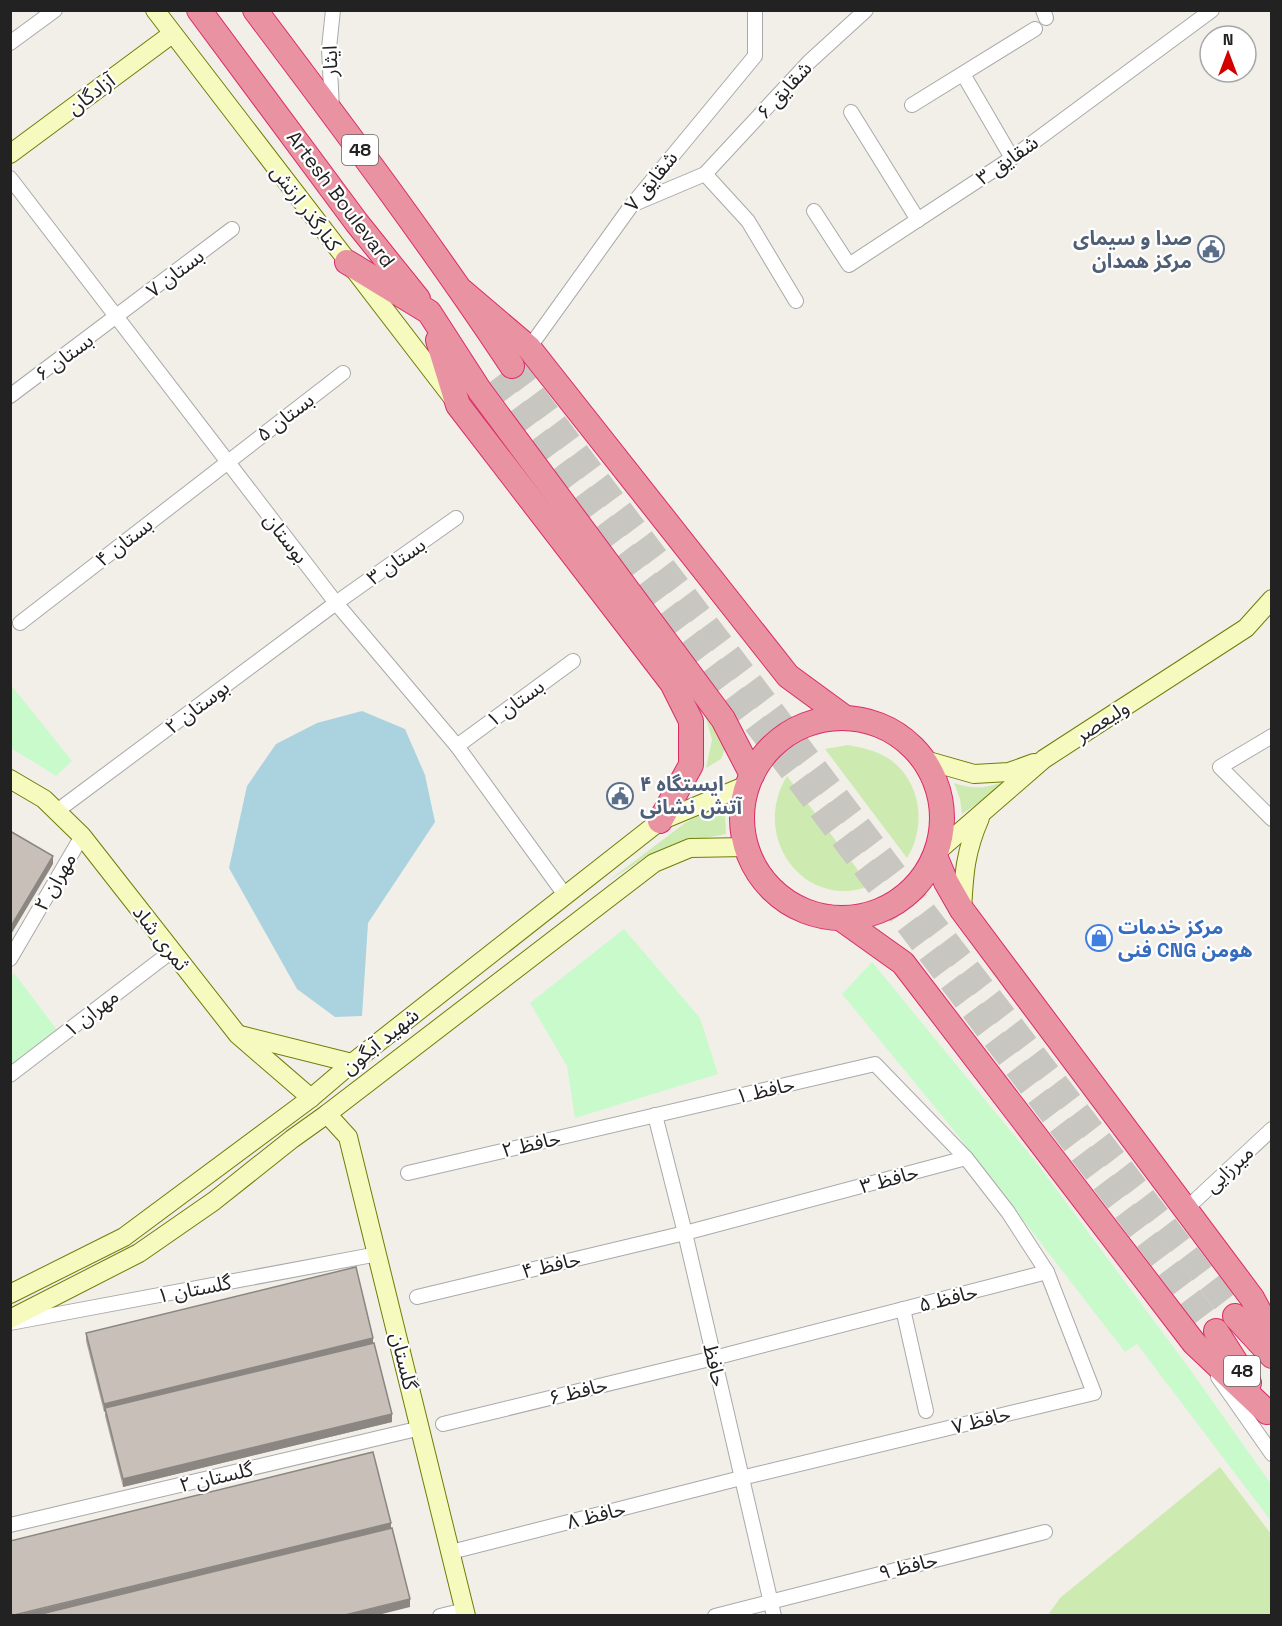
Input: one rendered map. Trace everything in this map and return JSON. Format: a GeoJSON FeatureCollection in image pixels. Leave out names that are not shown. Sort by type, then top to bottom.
{"type":"FeatureCollection","features":[{"type":"Feature","properties":{"kind":"highway","name":"Artesh Boulevard"},"geometry":{"type":"LineString","coordinates":[[199,10],[357,223],[429,312],[503,372],[462,291],[255,10]]}},
{"type":"Feature","properties":{"kind":"highway"},"geometry":{"type":"LineString","coordinates":[[346,262],[429,312],[487,401],[723,719],[749,780]]}},
{"type":"Feature","properties":{"kind":"highway"},"geometry":{"type":"LineString","coordinates":[[462,291],[529,348],[788,676],[844,717]]}},
{"type":"Feature","properties":{"kind":"highway"},"geometry":{"type":"LineString","coordinates":[[429,312],[458,405],[672,683],[691,721],[691,765],[660,820]]}},
{"type":"Feature","properties":{"kind":"highway"},"geometry":{"type":"LineString","coordinates":[[844,717],[875,723],[885,728],[903,738],[925,760],[939,789],[943,820],[936,853],[928,870],[916,886],[900,900],[881,910],[861,916],[840,918],[809,913],[781,898],[759,875],[746,847],[741,816],[749,780],[768,749],[784,735],[803,725],[823,719],[844,717]]}},
{"type":"Feature","properties":{"kind":"highway"},"geometry":{"type":"LineString","coordinates":[[936,853],[946,882],[962,910],[1251,1298],[1272,1335]]}},
{"type":"Feature","properties":{"kind":"highway"},"geometry":{"type":"LineString","coordinates":[[840,918],[903,963],[1194,1343],[1269,1415]]}},
{"type":"Feature","properties":{"kind":"highway","name":"48"},"geometry":{"type":"LineString","coordinates":[[1235,1316],[1272,1356]]}},
{"type":"Feature","properties":{"kind":"highway","name":"48"},"geometry":{"type":"LineString","coordinates":[[1216,1331],[1269,1415]]}},
{"type":"Feature","properties":{"kind":"main road","name":"کنارگذر ارتش"},"geometry":{"type":"LineString","coordinates":[[155,10],[346,262],[458,405]]}},
{"type":"Feature","properties":{"kind":"main road","name":"آزادگان"},"geometry":{"type":"LineString","coordinates":[[10,154],[172,34]]}},
{"type":"Feature","properties":{"kind":"main road","name":"ولیعصر"},"geometry":{"type":"LineString","coordinates":[[936,853],[1044,759],[1246,628],[1272,599]]}},
{"type":"Feature","properties":{"kind":"main road"},"geometry":{"type":"LineString","coordinates":[[925,760],[974,774],[1008,772],[1044,759]]}},
{"type":"Feature","properties":{"kind":"main road","name":"ثمری شاد"},"geometry":{"type":"LineString","coordinates":[[10,779],[44,799],[82,836],[238,1035],[311,1098]]}},
{"type":"Feature","properties":{"kind":"main road","name":"شهید آبگون"},"geometry":{"type":"LineString","coordinates":[[10,1294],[124,1237],[311,1098],[352,1063],[660,820],[749,780]]}},
{"type":"Feature","properties":{"kind":"main road"},"geometry":{"type":"LineString","coordinates":[[962,910],[964,867],[969,842],[983,813]]}},
{"type":"Feature","properties":{"kind":"main road","name":"شهید آبگون"},"geometry":{"type":"LineString","coordinates":[[10,1321],[139,1252],[214,1201],[654,863],[690,848],[746,847]]}},
{"type":"Feature","properties":{"kind":"main road"},"geometry":{"type":"LineString","coordinates":[[463,975],[481,996]]}},
{"type":"Feature","properties":{"kind":"main road"},"geometry":{"type":"LineString","coordinates":[[238,1035],[352,1063]]}},
{"type":"Feature","properties":{"kind":"main road","name":"گلستان"},"geometry":{"type":"LineString","coordinates":[[327,1114],[348,1137],[466,1613]]}},
{"type":"Feature","properties":{"kind":"street"},"geometry":{"type":"LineString","coordinates":[[10,43],[55,10]]}},
{"type":"Feature","properties":{"kind":"street","name":"ایثار"},"geometry":{"type":"LineString","coordinates":[[332,112],[328,48],[333,10]]}},
{"type":"Feature","properties":{"kind":"street","name":"شقایق ۷"},"geometry":{"type":"LineString","coordinates":[[529,348],[630,206],[755,56],[755,10]]}},
{"type":"Feature","properties":{"kind":"street","name":"شقایق ۶"},"geometry":{"type":"LineString","coordinates":[[705,174],[809,62],[866,10]]}},
{"type":"Feature","properties":{"kind":"street","name":"شقایق ۳"},"geometry":{"type":"LineString","coordinates":[[814,212],[849,265],[1012,158],[1212,10]]}},
{"type":"Feature","properties":{"kind":"street"},"geometry":{"type":"LineString","coordinates":[[912,105],[1035,29]]}},
{"type":"Feature","properties":{"kind":"street"},"geometry":{"type":"LineString","coordinates":[[963,74],[1012,158]]}},
{"type":"Feature","properties":{"kind":"street"},"geometry":{"type":"LineString","coordinates":[[851,112],[918,220]]}},
{"type":"Feature","properties":{"kind":"street"},"geometry":{"type":"LineString","coordinates":[[630,206],[705,174],[748,221],[796,301]]}},
{"type":"Feature","properties":{"kind":"street","name":"بوستان"},"geometry":{"type":"LineString","coordinates":[[10,178],[336,603],[457,746],[566,895]]}},
{"type":"Feature","properties":{"kind":"street","name":"بستان ۷"},"geometry":{"type":"LineString","coordinates":[[117,317],[232,229]]}},
{"type":"Feature","properties":{"kind":"street","name":"بستان ۶"},"geometry":{"type":"LineString","coordinates":[[10,396],[117,317]]}},
{"type":"Feature","properties":{"kind":"street","name":"بستان ۵"},"geometry":{"type":"LineString","coordinates":[[227,461],[343,373]]}},
{"type":"Feature","properties":{"kind":"street","name":"بستان ۴"},"geometry":{"type":"LineString","coordinates":[[20,623],[227,461]]}},
{"type":"Feature","properties":{"kind":"street","name":"بستان ۳"},"geometry":{"type":"LineString","coordinates":[[336,603],[456,518]]}},
{"type":"Feature","properties":{"kind":"street","name":"بوستان ۲"},"geometry":{"type":"LineString","coordinates":[[57,812],[336,603]]}},
{"type":"Feature","properties":{"kind":"street","name":"بستان ۱"},"geometry":{"type":"LineString","coordinates":[[457,746],[573,661]]}},
{"type":"Feature","properties":{"kind":"street"},"geometry":{"type":"LineString","coordinates":[[1272,736],[1220,766],[1272,819]]}},
{"type":"Feature","properties":{"kind":"street","name":"مهران ۲"},"geometry":{"type":"LineString","coordinates":[[10,959],[82,836]]}},
{"type":"Feature","properties":{"kind":"street","name":"۱ مهران"},"geometry":{"type":"LineString","coordinates":[[10,1075],[172,951]]}},
{"type":"Feature","properties":{"kind":"street","name":"حافظ ۱"},"geometry":{"type":"LineString","coordinates":[[655,1115],[875,1064],[966,1158]]}},
{"type":"Feature","properties":{"kind":"street","name":"حافظ ۲"},"geometry":{"type":"LineString","coordinates":[[408,1173],[655,1115]]}},
{"type":"Feature","properties":{"kind":"street","name":"حافظ"},"geometry":{"type":"LineString","coordinates":[[655,1115],[685,1233],[774,1616]]}},
{"type":"Feature","properties":{"kind":"street","name":"میرزایی"},"geometry":{"type":"LineString","coordinates":[[1186,1209],[1272,1129]]}},
{"type":"Feature","properties":{"kind":"street"},"geometry":{"type":"LineString","coordinates":[[966,1158],[1008,1212],[1047,1272]]}},
{"type":"Feature","properties":{"kind":"street","name":"حافظ ۳"},"geometry":{"type":"LineString","coordinates":[[685,1233],[966,1158]]}},
{"type":"Feature","properties":{"kind":"street","name":"حافظ ۴"},"geometry":{"type":"LineString","coordinates":[[417,1297],[685,1233]]}},
{"type":"Feature","properties":{"kind":"street","name":"گلستان ۱"},"geometry":{"type":"LineString","coordinates":[[10,1321],[378,1254]]}},
{"type":"Feature","properties":{"kind":"street","name":"حافظ ۵"},"geometry":{"type":"LineString","coordinates":[[714,1358],[1047,1272]]}},
{"type":"Feature","properties":{"kind":"street","name":"حافظ ۷"},"geometry":{"type":"LineString","coordinates":[[741,1478],[1094,1393],[1047,1272]]}},
{"type":"Feature","properties":{"kind":"street"},"geometry":{"type":"LineString","coordinates":[[1251,1298],[1272,1316]]}},
{"type":"Feature","properties":{"kind":"street"},"geometry":{"type":"LineString","coordinates":[[903,1309],[926,1411]]}},
{"type":"Feature","properties":{"kind":"street"},"geometry":{"type":"LineString","coordinates":[[1194,1343],[1272,1454]]}},
{"type":"Feature","properties":{"kind":"street","name":"حافظ ۶"},"geometry":{"type":"LineString","coordinates":[[442,1424],[714,1358]]}},
{"type":"Feature","properties":{"kind":"street","name":"گلستان ۲"},"geometry":{"type":"LineString","coordinates":[[10,1525],[421,1428]]}},
{"type":"Feature","properties":{"kind":"street","name":"حافظ ۸"},"geometry":{"type":"LineString","coordinates":[[451,1552],[741,1478]]}},
{"type":"Feature","properties":{"kind":"street","name":"حافظ ۹"},"geometry":{"type":"LineString","coordinates":[[715,1616],[1045,1532]]}},
{"type":"Feature","properties":{"kind":"street"},"geometry":{"type":"LineString","coordinates":[[440,1616],[466,1613]]}},
{"type":"Feature","properties":{"kind":"green space"},"geometry":{"type":"Polygon","coordinates":[[[11,685],[72,761],[56,776],[11,748],[11,685]]]}},
{"type":"Feature","properties":{"kind":"green space"},"geometry":{"type":"Polygon","coordinates":[[[709,715],[725,749],[721,759],[706,768],[712,740],[706,718],[709,715]]]}},
{"type":"Feature","properties":{"kind":"green space"},"geometry":{"type":"Polygon","coordinates":[[[848,745],[882,755],[892,761],[910,782],[915,794],[919,820],[913,846],[907,858],[825,749],[848,745]]]}},
{"type":"Feature","properties":{"kind":"green space"},"geometry":{"type":"Polygon","coordinates":[[[787,776],[870,886],[846,891],[824,888],[805,878],[790,863],[779,844],[775,822],[777,799],[787,776]]]}},
{"type":"Feature","properties":{"kind":"green space"},"geometry":{"type":"Polygon","coordinates":[[[1012,779],[962,814],[960,799],[954,783],[983,787],[1012,779]]]}},
{"type":"Feature","properties":{"kind":"green space"},"geometry":{"type":"Polygon","coordinates":[[[731,798],[725,814],[726,834],[674,844],[644,858],[607,882],[685,823],[731,798]]]}},
{"type":"Feature","properties":{"kind":"green space"},"geometry":{"type":"Polygon","coordinates":[[[624,929],[700,1018],[718,1074],[575,1118],[567,1066],[530,1003],[624,929]]]}},
{"type":"Feature","properties":{"kind":"green space"},"geometry":{"type":"Polygon","coordinates":[[[872,962],[1036,1162],[1189,1368],[1271,1484],[1271,1521],[1137,1344],[1125,1352],[952,1128],[842,994],[872,962]]]}},
{"type":"Feature","properties":{"kind":"green space"},"geometry":{"type":"Polygon","coordinates":[[[14,973],[57,1030],[11,1064],[10,979],[14,973]]]}},
{"type":"Feature","properties":{"kind":"green space"},"geometry":{"type":"Polygon","coordinates":[[[1220,1467],[1271,1534],[1271,1615],[1048,1615],[1060,1598],[1220,1467]]]}},
{"type":"Feature","properties":{"kind":"water"},"geometry":{"type":"Polygon","coordinates":[[[362,711],[405,729],[425,775],[435,822],[368,923],[362,1016],[335,1017],[297,989],[229,868],[247,786],[276,744],[317,723],[362,711]]]}},
{"type":"Feature","properties":{"kind":"building"},"geometry":{"type":"Polygon","coordinates":[[[10,831],[53,856],[10,928],[10,831]]]}},
{"type":"Feature","properties":{"kind":"building"},"geometry":{"type":"Polygon","coordinates":[[[356,1267],[373,1338],[104,1404],[86,1333],[356,1267]]]}},
{"type":"Feature","properties":{"kind":"building"},"geometry":{"type":"Polygon","coordinates":[[[374,1343],[392,1414],[123,1479],[105,1408],[374,1343]]]}},
{"type":"Feature","properties":{"kind":"building"},"geometry":{"type":"Polygon","coordinates":[[[373,1452],[391,1523],[10,1616],[10,1541],[373,1452]]]}},
{"type":"Feature","properties":{"kind":"building"},"geometry":{"type":"Polygon","coordinates":[[[392,1528],[410,1599],[341,1616],[33,1616],[392,1528]]]}},
{"type":"Feature","properties":{"kind":"tunnel"},"geometry":{"type":"LineString","coordinates":[[512,366],[893,871],[1235,1316]]}},
{"type":"Feature","properties":{"kind":"tunnel"},"geometry":{"type":"LineString","coordinates":[[494,379],[1216,1331]]}},
{"type":"Feature","properties":{"kind":"place","name":"صدا و سیمای مرکز همدان"},"geometry":{"type":"Point","coordinates":[1211,249]}},
{"type":"Feature","properties":{"kind":"place","name":"ایستگاه ۴ آتش نشانی"},"geometry":{"type":"Point","coordinates":[620,796]}},
{"type":"Feature","properties":{"kind":"place","name":"مرکز خدمات فنی CNG هومن"},"geometry":{"type":"Point","coordinates":[1099,938]}}]}
